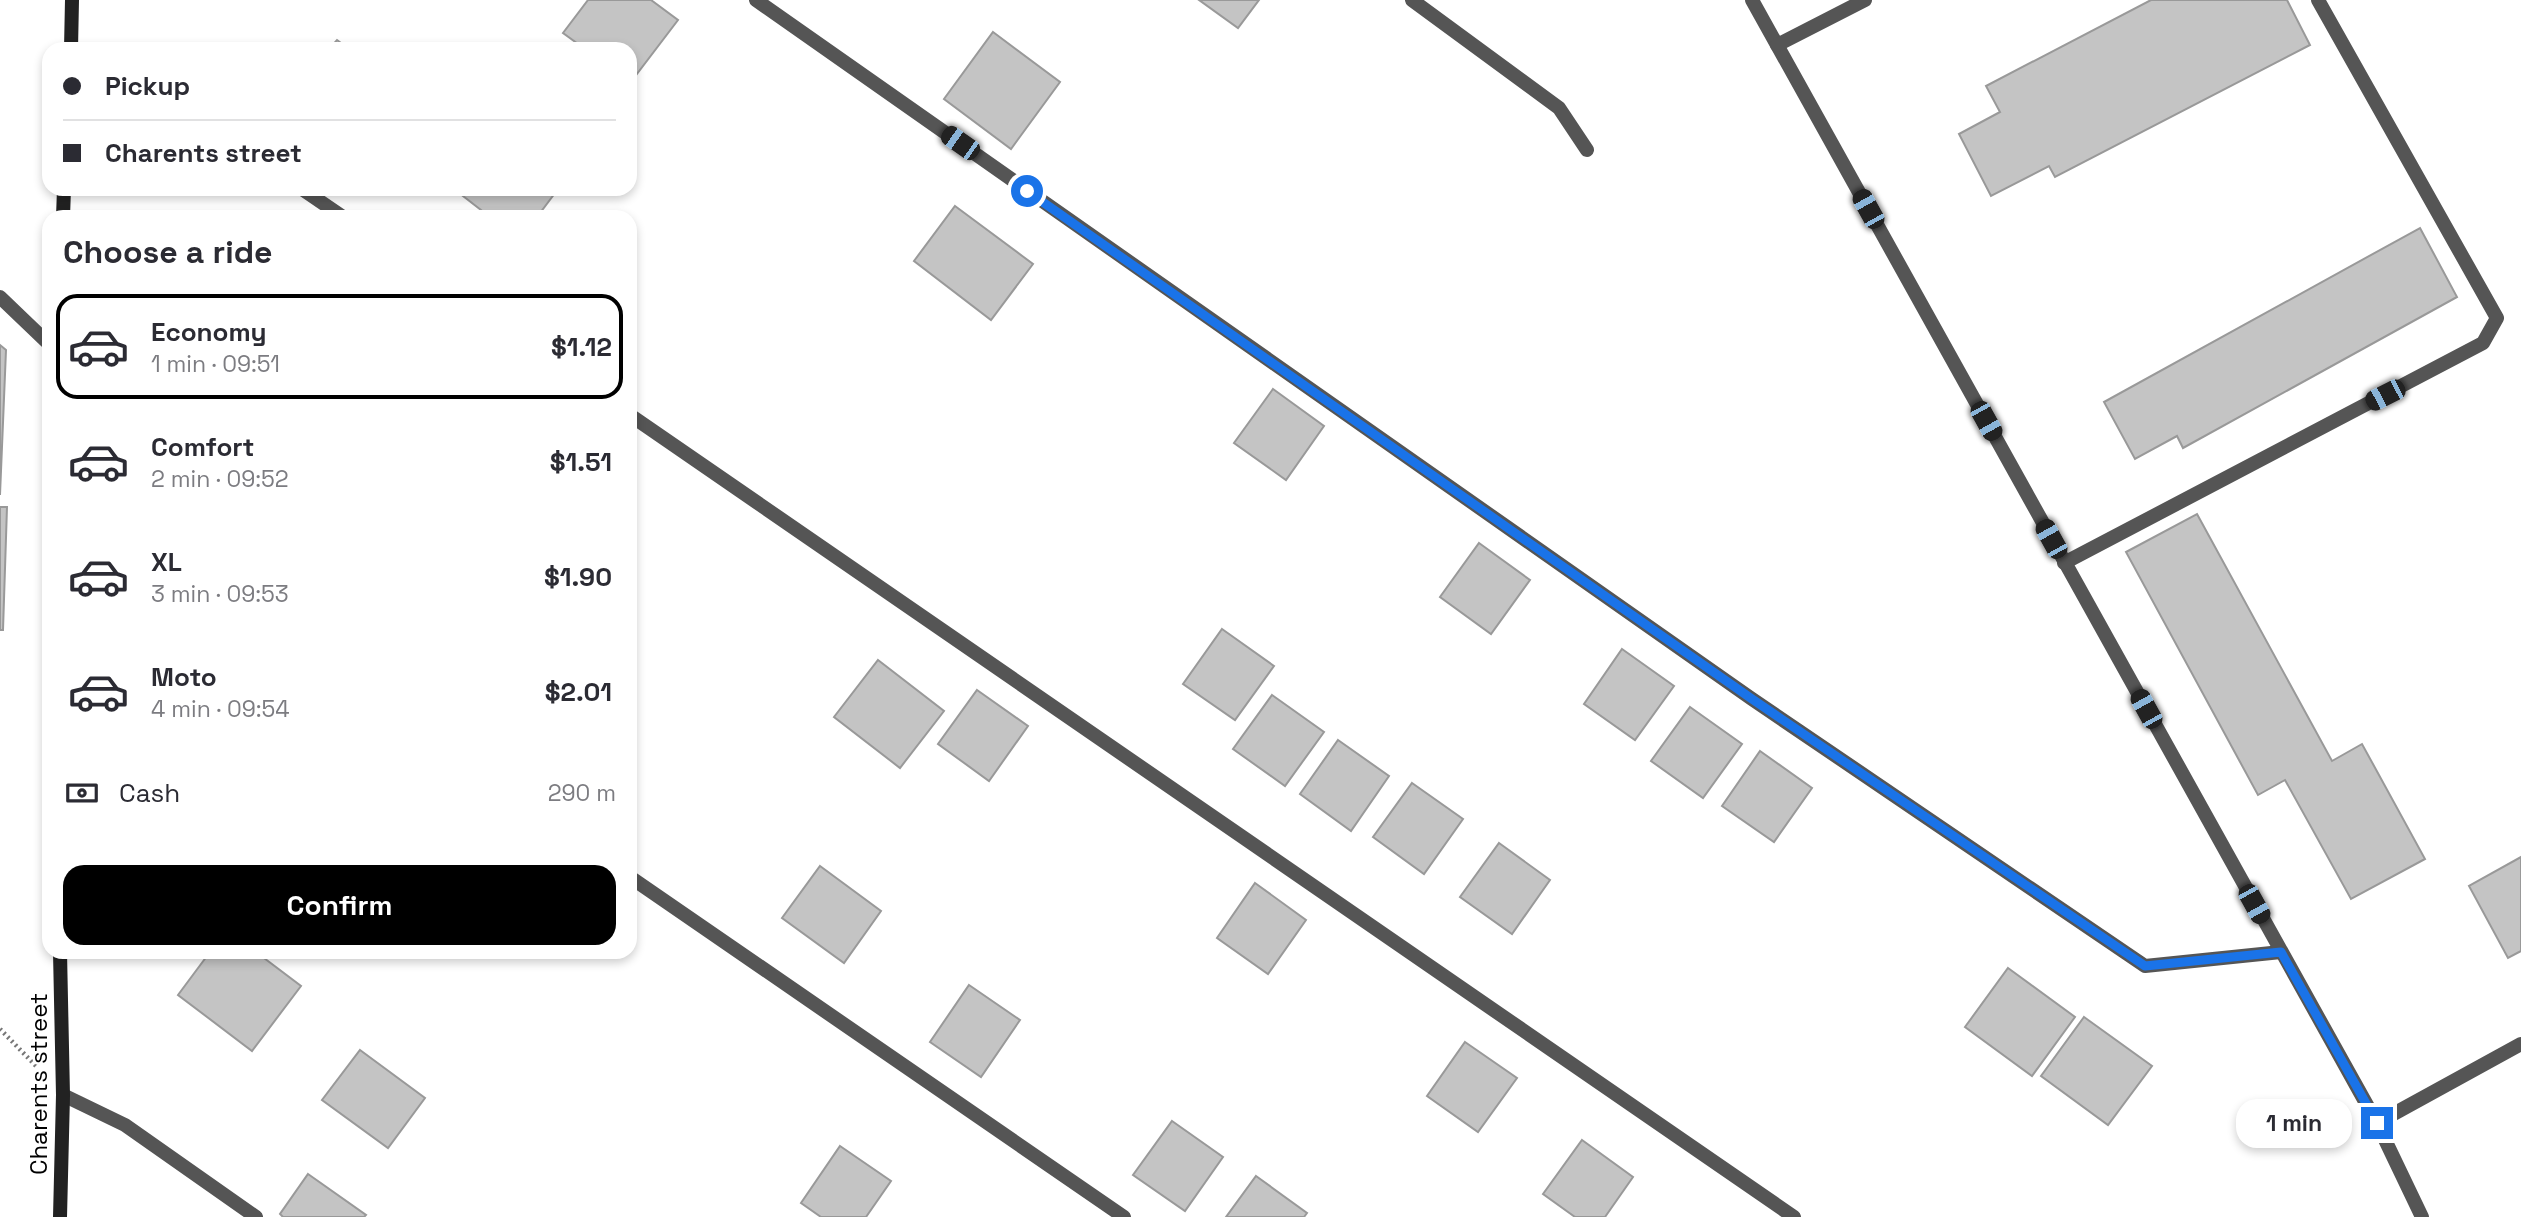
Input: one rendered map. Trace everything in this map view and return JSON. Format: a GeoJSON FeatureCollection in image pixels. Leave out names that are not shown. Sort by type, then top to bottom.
{"type":"FeatureCollection","features":[{"type":"Feature","properties":{"kind":"main road"},"geometry":{"type":"LineString","coordinates":[[71,42],[72,0]]}},
{"type":"Feature","properties":{"kind":"main road","name":"Charents street"},"geometry":{"type":"LineString","coordinates":[[60,959],[63,1095],[60,1217]]}},
{"type":"Feature","properties":{"kind":"street"},"geometry":{"type":"LineString","coordinates":[[756,0],[1752,699],[2145,966],[2281,952]]}},
{"type":"Feature","properties":{"kind":"street"},"geometry":{"type":"LineString","coordinates":[[1412,0],[1559,108],[1587,150]]}},
{"type":"Feature","properties":{"kind":"street"},"geometry":{"type":"LineString","coordinates":[[1752,0],[2377,1123],[2423,1217]]}},
{"type":"Feature","properties":{"kind":"street"},"geometry":{"type":"LineString","coordinates":[[1777,45],[1865,0]]}},
{"type":"Feature","properties":{"kind":"street"},"geometry":{"type":"LineString","coordinates":[[2064,563],[2483,343],[2497,318],[2318,0]]}},
{"type":"Feature","properties":{"kind":"street"},"geometry":{"type":"LineString","coordinates":[[312,196],[333,210]]}},
{"type":"Feature","properties":{"kind":"street"},"geometry":{"type":"LineString","coordinates":[[0,297],[42,337]]}},
{"type":"Feature","properties":{"kind":"street"},"geometry":{"type":"LineString","coordinates":[[637,420],[1794,1217]]}},
{"type":"Feature","properties":{"kind":"street"},"geometry":{"type":"LineString","coordinates":[[637,882],[1124,1217]]}},
{"type":"Feature","properties":{"kind":"street"},"geometry":{"type":"LineString","coordinates":[[2377,1123],[2521,1044]]}},
{"type":"Feature","properties":{"kind":"street"},"geometry":{"type":"LineString","coordinates":[[63,1095],[125,1125],[257,1217]]}},
{"type":"Feature","properties":{"kind":"path"},"geometry":{"type":"LineString","coordinates":[[0,1029],[63,1095]]}},
{"type":"Feature","properties":{"kind":"building"},"geometry":{"type":"Polygon","coordinates":[[[588,0],[651,0],[678,20],[637,74],[637,42],[575,42],[563,33],[588,0]]]}},
{"type":"Feature","properties":{"kind":"building"},"geometry":{"type":"Polygon","coordinates":[[[1199,0],[1259,0],[1238,28],[1199,0]]]}},
{"type":"Feature","properties":{"kind":"building"},"geometry":{"type":"Polygon","coordinates":[[[2151,0],[2287,0],[2310,45],[2055,177],[2049,166],[1991,196],[1959,134],[2000,112],[1986,86],[2151,0]]]}},
{"type":"Feature","properties":{"kind":"building"},"geometry":{"type":"Polygon","coordinates":[[[993,32],[1060,82],[1011,149],[944,99],[993,32]]]}},
{"type":"Feature","properties":{"kind":"building"},"geometry":{"type":"Polygon","coordinates":[[[463,196],[553,196],[542,210],[481,210],[463,196]]]}},
{"type":"Feature","properties":{"kind":"building"},"geometry":{"type":"Polygon","coordinates":[[[955,206],[1033,264],[991,320],[914,261],[955,206]]]}},
{"type":"Feature","properties":{"kind":"building"},"geometry":{"type":"Polygon","coordinates":[[[2420,228],[2457,297],[2183,448],[2177,436],[2135,459],[2104,402],[2420,228]]]}},
{"type":"Feature","properties":{"kind":"building"},"geometry":{"type":"Polygon","coordinates":[[[0,345],[6,350],[0,495],[0,345]]]}},
{"type":"Feature","properties":{"kind":"building"},"geometry":{"type":"Polygon","coordinates":[[[1273,389],[1324,426],[1286,480],[1234,443],[1273,389]]]}},
{"type":"Feature","properties":{"kind":"building"},"geometry":{"type":"Polygon","coordinates":[[[0,507],[7,507],[3,630],[0,630],[0,507]]]}},
{"type":"Feature","properties":{"kind":"building"},"geometry":{"type":"Polygon","coordinates":[[[2197,514],[2332,761],[2362,744],[2425,859],[2351,899],[2285,780],[2258,795],[2126,552],[2197,514]]]}},
{"type":"Feature","properties":{"kind":"building"},"geometry":{"type":"Polygon","coordinates":[[[1479,543],[1530,580],[1491,634],[1440,597],[1479,543]]]}},
{"type":"Feature","properties":{"kind":"building"},"geometry":{"type":"Polygon","coordinates":[[[1222,629],[1274,666],[1235,720],[1183,684],[1222,629]]]}},
{"type":"Feature","properties":{"kind":"building"},"geometry":{"type":"Polygon","coordinates":[[[1622,649],[1674,686],[1635,740],[1584,704],[1622,649]]]}},
{"type":"Feature","properties":{"kind":"building"},"geometry":{"type":"Polygon","coordinates":[[[878,660],[944,711],[900,768],[834,717],[878,660]]]}},
{"type":"Feature","properties":{"kind":"building"},"geometry":{"type":"Polygon","coordinates":[[[977,690],[1028,726],[989,781],[938,744],[977,690]]]}},
{"type":"Feature","properties":{"kind":"building"},"geometry":{"type":"Polygon","coordinates":[[[1272,695],[1324,732],[1285,786],[1233,749],[1272,695]]]}},
{"type":"Feature","properties":{"kind":"building"},"geometry":{"type":"Polygon","coordinates":[[[1690,707],[1742,744],[1703,798],[1651,761],[1690,707]]]}},
{"type":"Feature","properties":{"kind":"building"},"geometry":{"type":"Polygon","coordinates":[[[1338,740],[1389,776],[1351,831],[1300,794],[1338,740]]]}},
{"type":"Feature","properties":{"kind":"building"},"geometry":{"type":"Polygon","coordinates":[[[1760,751],[1812,788],[1774,842],[1722,806],[1760,751]]]}},
{"type":"Feature","properties":{"kind":"building"},"geometry":{"type":"Polygon","coordinates":[[[1412,783],[1463,819],[1424,874],[1373,837],[1412,783]]]}},
{"type":"Feature","properties":{"kind":"building"},"geometry":{"type":"Polygon","coordinates":[[[1499,843],[1550,880],[1512,934],[1460,897],[1499,843]]]}},
{"type":"Feature","properties":{"kind":"building"},"geometry":{"type":"Polygon","coordinates":[[[2521,857],[2521,951],[2508,958],[2469,886],[2521,857]]]}},
{"type":"Feature","properties":{"kind":"building"},"geometry":{"type":"Polygon","coordinates":[[[820,866],[881,911],[844,963],[782,918],[820,866]]]}},
{"type":"Feature","properties":{"kind":"building"},"geometry":{"type":"Polygon","coordinates":[[[1255,883],[1306,920],[1268,974],[1217,938],[1255,883]]]}},
{"type":"Feature","properties":{"kind":"building"},"geometry":{"type":"Polygon","coordinates":[[[205,959],[265,959],[301,986],[252,1051],[178,995],[205,959]]]}},
{"type":"Feature","properties":{"kind":"building"},"geometry":{"type":"Polygon","coordinates":[[[2008,968],[2075,1017],[2032,1076],[1965,1027],[2008,968]]]}},
{"type":"Feature","properties":{"kind":"building"},"geometry":{"type":"Polygon","coordinates":[[[969,985],[1020,1020],[981,1077],[930,1042],[969,985]]]}},
{"type":"Feature","properties":{"kind":"building"},"geometry":{"type":"Polygon","coordinates":[[[2084,1017],[2152,1066],[2108,1125],[2041,1076],[2084,1017]]]}},
{"type":"Feature","properties":{"kind":"building"},"geometry":{"type":"Polygon","coordinates":[[[1465,1042],[1517,1078],[1478,1132],[1427,1096],[1465,1042]]]}},
{"type":"Feature","properties":{"kind":"building"},"geometry":{"type":"Polygon","coordinates":[[[360,1050],[425,1098],[388,1148],[322,1100],[360,1050]]]}},
{"type":"Feature","properties":{"kind":"building"},"geometry":{"type":"Polygon","coordinates":[[[1172,1121],[1223,1157],[1185,1211],[1133,1175],[1172,1121]]]}},
{"type":"Feature","properties":{"kind":"building"},"geometry":{"type":"Polygon","coordinates":[[[1582,1140],[1633,1177],[1605,1217],[1575,1217],[1543,1194],[1582,1140]]]}},
{"type":"Feature","properties":{"kind":"building"},"geometry":{"type":"Polygon","coordinates":[[[840,1146],[891,1181],[866,1217],[821,1217],[801,1203],[840,1146]]]}},
{"type":"Feature","properties":{"kind":"building"},"geometry":{"type":"Polygon","coordinates":[[[308,1174],[366,1215],[283,1217],[280,1214],[308,1174]]]}},
{"type":"Feature","properties":{"kind":"building"},"geometry":{"type":"Polygon","coordinates":[[[1256,1176],[1307,1213],[1304,1217],[1226,1217],[1256,1176]]]}},
{"type":"Feature","properties":{"kind":"route"},"geometry":{"type":"LineString","coordinates":[[1027,191],[1752,699],[2145,966],[2281,952],[2377,1123]]}}]}
